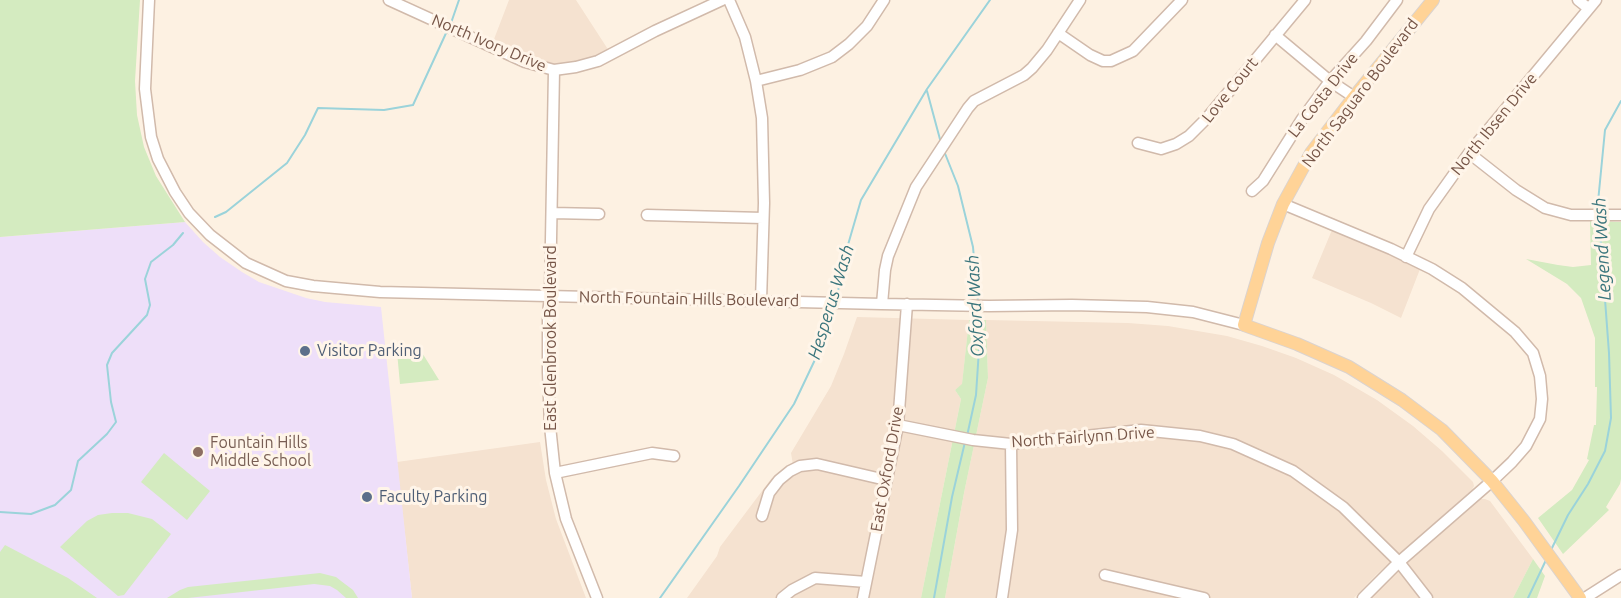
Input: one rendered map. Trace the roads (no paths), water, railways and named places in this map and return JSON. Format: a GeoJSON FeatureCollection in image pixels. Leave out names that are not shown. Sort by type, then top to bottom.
{"type":"FeatureCollection","features":[{"type":"Feature","properties":{"kind":"main road","name":"North Saguaro Boulevard"},"geometry":{"type":"LineString","coordinates":[[1244,325],[1267,245],[1283,204],[1311,153],[1433,0]]}},
{"type":"Feature","properties":{"kind":"main road","name":"North Fountain Hills Boulevard"},"geometry":{"type":"LineString","coordinates":[[1244,325],[1297,344],[1349,367],[1402,400],[1442,430],[1492,481],[1580,598]]}},
{"type":"Feature","properties":{"kind":"street","name":"North Fountain Hills Boulevard"},"geometry":{"type":"LineString","coordinates":[[149,0],[145,89],[151,136],[158,159],[189,213],[210,235],[246,263],[286,281],[313,286],[374,291],[882,304],[1147,307],[1192,312],[1244,325]]}},
{"type":"Feature","properties":{"kind":"street","name":"North Ivory Drive"},"geometry":{"type":"LineString","coordinates":[[389,0],[525,62],[554,70],[576,68],[598,61],[722,0]]}},
{"type":"Feature","properties":{"kind":"street"},"geometry":{"type":"LineString","coordinates":[[729,0],[745,38],[756,81],[762,118],[764,146],[761,301]]}},
{"type":"Feature","properties":{"kind":"street"},"geometry":{"type":"LineString","coordinates":[[756,81],[800,70],[832,57],[867,26],[884,0]]}},
{"type":"Feature","properties":{"kind":"street"},"geometry":{"type":"LineString","coordinates":[[882,304],[888,256],[916,187],[968,108],[975,101],[1024,75],[1042,56],[1080,0]]}},
{"type":"Feature","properties":{"kind":"street"},"geometry":{"type":"LineString","coordinates":[[1058,33],[1090,55],[1103,61],[1111,61],[1133,51],[1182,0]]}},
{"type":"Feature","properties":{"kind":"street","name":"Love Court"},"geometry":{"type":"LineString","coordinates":[[1138,143],[1161,149],[1189,136],[1207,118],[1305,0]]}},
{"type":"Feature","properties":{"kind":"street","name":"La Costa Drive"},"geometry":{"type":"LineString","coordinates":[[1252,191],[1263,181],[1302,119],[1330,81],[1366,41],[1397,0]]}},
{"type":"Feature","properties":{"kind":"street"},"geometry":{"type":"LineString","coordinates":[[1578,0],[1592,4]]}},
{"type":"Feature","properties":{"kind":"street","name":"North Ibsen Drive"},"geometry":{"type":"LineString","coordinates":[[1406,257],[1429,209],[1469,153],[1592,4]]}},
{"type":"Feature","properties":{"kind":"street"},"geometry":{"type":"LineString","coordinates":[[1275,35],[1330,81],[1354,97]]}},
{"type":"Feature","properties":{"kind":"street","name":"East Glenbrook Boulevard"},"geometry":{"type":"LineString","coordinates":[[554,70],[548,314],[550,426],[555,473],[566,519],[597,598]]}},
{"type":"Feature","properties":{"kind":"street"},"geometry":{"type":"LineString","coordinates":[[1469,153],[1516,190],[1545,208],[1571,215],[1621,215]]}},
{"type":"Feature","properties":{"kind":"street"},"geometry":{"type":"LineString","coordinates":[[1283,204],[1391,249],[1432,269],[1462,288],[1515,332],[1533,353],[1540,376],[1542,399],[1540,419],[1526,446],[1492,481],[1399,562],[1363,598]]}},
{"type":"Feature","properties":{"kind":"street"},"geometry":{"type":"LineString","coordinates":[[552,213],[599,214]]}},
{"type":"Feature","properties":{"kind":"street"},"geometry":{"type":"LineString","coordinates":[[647,215],[763,218]]}},
{"type":"Feature","properties":{"kind":"street","name":"East Oxford Drive"},"geometry":{"type":"LineString","coordinates":[[863,598],[898,425],[907,304]]}},
{"type":"Feature","properties":{"kind":"street","name":"North Fairlynn Drive"},"geometry":{"type":"LineString","coordinates":[[898,425],[973,440],[1011,444],[1141,430],[1200,436],[1233,444],[1293,471],[1343,507],[1399,562],[1427,598]]}},
{"type":"Feature","properties":{"kind":"street"},"geometry":{"type":"LineString","coordinates":[[1002,598],[1012,530],[1011,444]]}},
{"type":"Feature","properties":{"kind":"street"},"geometry":{"type":"LineString","coordinates":[[555,473],[652,453],[675,456]]}},
{"type":"Feature","properties":{"kind":"street"},"geometry":{"type":"LineString","coordinates":[[762,516],[770,493],[779,480],[800,466],[817,465],[886,480]]}},
{"type":"Feature","properties":{"kind":"street"},"geometry":{"type":"LineString","coordinates":[[1105,575],[1204,598]]}},
{"type":"Feature","properties":{"kind":"street"},"geometry":{"type":"LineString","coordinates":[[1585,598],[1621,575]]}},
{"type":"Feature","properties":{"kind":"street"},"geometry":{"type":"LineString","coordinates":[[782,598],[815,578],[866,582]]}},
{"type":"Feature","properties":{"kind":"waterway"},"geometry":{"type":"LineString","coordinates":[[451,23],[459,0]]}},
{"type":"Feature","properties":{"kind":"waterway","name":"Hesperus Wash"},"geometry":{"type":"LineString","coordinates":[[836,300],[843,262],[861,200],[927,89],[990,0]]}},
{"type":"Feature","properties":{"kind":"waterway"},"geometry":{"type":"LineString","coordinates":[[215,217],[226,212],[287,163],[305,135],[318,108],[384,110],[413,105],[447,31]]}},
{"type":"Feature","properties":{"kind":"waterway","name":"Oxford Wash"},"geometry":{"type":"LineString","coordinates":[[927,91],[941,143]]}},
{"type":"Feature","properties":{"kind":"waterway","name":"Legend Wash"},"geometry":{"type":"LineString","coordinates":[[1599,210],[1605,130],[1621,101]]}},
{"type":"Feature","properties":{"kind":"waterway","name":"Oxford Wash"},"geometry":{"type":"LineString","coordinates":[[944,151],[958,186],[973,247],[978,303]]}},
{"type":"Feature","properties":{"kind":"waterway","name":"Legend Wash"},"geometry":{"type":"LineString","coordinates":[[1551,550],[1568,515],[1605,451],[1611,418],[1609,353],[1599,219]]}},
{"type":"Feature","properties":{"kind":"waterway"},"geometry":{"type":"LineString","coordinates":[[0,512],[31,514],[55,505],[71,490],[78,461],[107,434],[116,422],[111,402],[107,365],[112,353],[147,315],[150,305],[145,279],[151,262],[173,245],[183,233]]}},
{"type":"Feature","properties":{"kind":"waterway","name":"Hesperus Wash"},"geometry":{"type":"LineString","coordinates":[[660,598],[794,404],[821,347],[834,306]]}},
{"type":"Feature","properties":{"kind":"waterway","name":"Oxford Wash"},"geometry":{"type":"LineString","coordinates":[[967,436],[976,395],[980,334],[978,309]]}},
{"type":"Feature","properties":{"kind":"waterway","name":"Oxford Wash"},"geometry":{"type":"LineString","coordinates":[[934,598],[952,497],[965,442]]}},
{"type":"Feature","properties":{"kind":"waterway","name":"Legend Wash"},"geometry":{"type":"LineString","coordinates":[[1528,598],[1546,560]]}},
{"type":"Feature","properties":{"kind":"place","name":"Visitor Parking"},"geometry":{"type":"Point","coordinates":[305,351]}},
{"type":"Feature","properties":{"kind":"place","name":"Fountain Hills Middle School"},"geometry":{"type":"Point","coordinates":[198,452]}},
{"type":"Feature","properties":{"kind":"place","name":"Faculty Parking"},"geometry":{"type":"Point","coordinates":[367,497]}}]}
